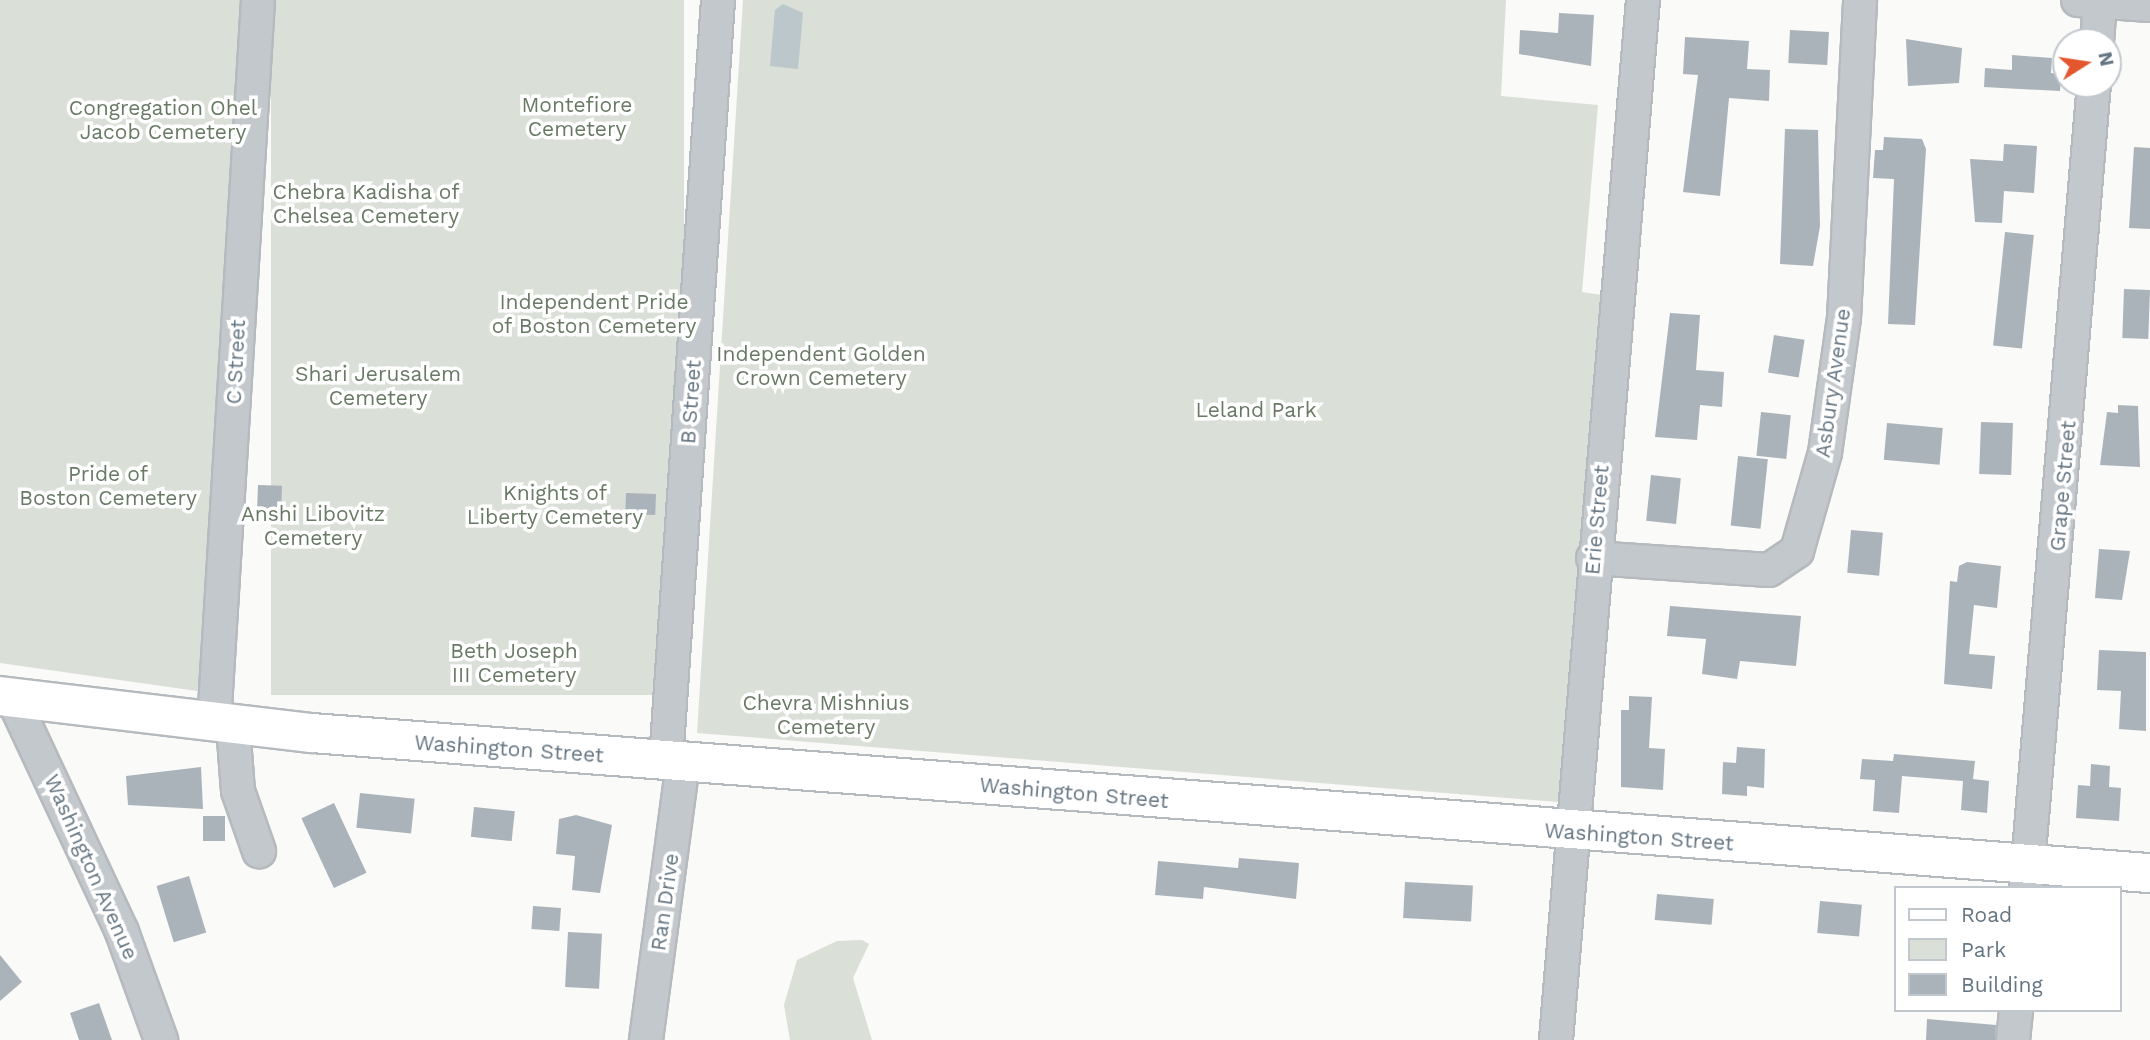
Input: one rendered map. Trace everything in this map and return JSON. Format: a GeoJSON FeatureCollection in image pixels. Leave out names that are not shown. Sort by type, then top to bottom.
{"type":"FeatureCollection","features":[{"type":"Feature","properties":{"kind":"main road","name":"Washington Street"},"geometry":{"type":"LineString","coordinates":[[6,696],[224,725],[1573,832],[2026,876],[2150,873]]}},
{"type":"Feature","properties":{"kind":"street","name":"C Street"},"geometry":{"type":"LineString","coordinates":[[258,0],[224,725],[238,791],[259,851]]}},
{"type":"Feature","properties":{"kind":"street","name":"B Street"},"geometry":{"type":"LineString","coordinates":[[674,762],[718,0]]}},
{"type":"Feature","properties":{"kind":"street","name":"Erie Street"},"geometry":{"type":"LineString","coordinates":[[1556,1040],[1593,558],[1643,0]]}},
{"type":"Feature","properties":{"kind":"street","name":"Asbury Avenue"},"geometry":{"type":"LineString","coordinates":[[1593,558],[1769,570],[1797,551],[1825,453],[1842,331],[1860,0]]}},
{"type":"Feature","properties":{"kind":"street"},"geometry":{"type":"LineString","coordinates":[[2094,28],[2089,1],[2150,5]]}},
{"type":"Feature","properties":{"kind":"street","name":"Grape Street"},"geometry":{"type":"LineString","coordinates":[[2026,876],[2093,98]]}},
{"type":"Feature","properties":{"kind":"street","name":"Washington Avenue"},"geometry":{"type":"LineString","coordinates":[[6,696],[122,932],[161,1040]]}},
{"type":"Feature","properties":{"kind":"street","name":"Ran Drive"},"geometry":{"type":"LineString","coordinates":[[646,1040],[674,762]]}},
{"type":"Feature","properties":{"kind":"street"},"geometry":{"type":"LineString","coordinates":[[2013,1040],[2015,1012]]}},
{"type":"Feature","properties":{"kind":"green space"},"geometry":{"type":"Polygon","coordinates":[[[0,0],[246,0],[204,692],[0,663],[0,0]]]}},
{"type":"Feature","properties":{"kind":"green space"},"geometry":{"type":"Polygon","coordinates":[[[271,0],[684,0],[684,695],[271,695],[271,0]]]}},
{"type":"Feature","properties":{"kind":"green space","name":"Leland Park"},"geometry":{"type":"Polygon","coordinates":[[[743,0],[1506,0],[1501,96],[1598,105],[1582,292],[1602,295],[1601,323],[1558,802],[697,733],[743,0]]]}},
{"type":"Feature","properties":{"kind":"green space"},"geometry":{"type":"Polygon","coordinates":[[[862,940],[869,944],[853,978],[872,1040],[790,1040],[784,1005],[797,960],[837,941],[862,940]]]}},
{"type":"Feature","properties":{"kind":"shaded area"},"geometry":{"type":"Polygon","coordinates":[[[783,4],[803,13],[798,69],[770,66],[775,10],[783,4]]]}},
{"type":"Feature","properties":{"kind":"building"},"geometry":{"type":"Polygon","coordinates":[[[1559,13],[1594,15],[1591,66],[1519,54],[1520,30],[1558,33],[1559,13]]]}},
{"type":"Feature","properties":{"kind":"building"},"geometry":{"type":"Polygon","coordinates":[[[1790,30],[1829,32],[1827,65],[1788,63],[1790,30]]]}},
{"type":"Feature","properties":{"kind":"building"},"geometry":{"type":"Polygon","coordinates":[[[1685,37],[1749,41],[1747,69],[1770,70],[1769,101],[1729,98],[1720,196],[1683,192],[1698,75],[1683,74],[1685,37]]]}},
{"type":"Feature","properties":{"kind":"building"},"geometry":{"type":"Polygon","coordinates":[[[1906,39],[1962,48],[1959,83],[1908,86],[1906,39]]]}},
{"type":"Feature","properties":{"kind":"building"},"geometry":{"type":"Polygon","coordinates":[[[2012,55],[2052,58],[2052,91],[1984,87],[1985,68],[2012,70],[2012,55]]]}},
{"type":"Feature","properties":{"kind":"building"},"geometry":{"type":"Polygon","coordinates":[[[1785,129],[1818,130],[1820,226],[1813,266],[1780,264],[1785,129]]]}},
{"type":"Feature","properties":{"kind":"building"},"geometry":{"type":"Polygon","coordinates":[[[1884,137],[1922,139],[1926,149],[1915,325],[1888,324],[1894,179],[1873,178],[1875,150],[1883,150],[1884,137]]]}},
{"type":"Feature","properties":{"kind":"building"},"geometry":{"type":"Polygon","coordinates":[[[2004,144],[2037,146],[2034,193],[2004,191],[2002,223],[1975,222],[1970,159],[2003,161],[2004,144]]]}},
{"type":"Feature","properties":{"kind":"building"},"geometry":{"type":"Polygon","coordinates":[[[2134,147],[2150,148],[2150,229],[2129,228],[2134,147]]]}},
{"type":"Feature","properties":{"kind":"building"},"geometry":{"type":"Polygon","coordinates":[[[2005,232],[2034,235],[2022,348],[1993,345],[2005,232]]]}},
{"type":"Feature","properties":{"kind":"building"},"geometry":{"type":"Polygon","coordinates":[[[2124,289],[2150,290],[2148,339],[2122,338],[2124,289]]]}},
{"type":"Feature","properties":{"kind":"building"},"geometry":{"type":"Polygon","coordinates":[[[1670,313],[1700,315],[1696,370],[1724,372],[1722,407],[1700,405],[1697,440],[1655,437],[1670,313]]]}},
{"type":"Feature","properties":{"kind":"building"},"geometry":{"type":"Polygon","coordinates":[[[1774,335],[1805,340],[1799,377],[1768,373],[1774,335]]]}},
{"type":"Feature","properties":{"kind":"building"},"geometry":{"type":"Polygon","coordinates":[[[2118,405],[2138,406],[2140,467],[2100,465],[2107,412],[2118,413],[2118,405]]]}},
{"type":"Feature","properties":{"kind":"building"},"geometry":{"type":"Polygon","coordinates":[[[1761,412],[1791,415],[1786,459],[1756,456],[1761,412]]]}},
{"type":"Feature","properties":{"kind":"building"},"geometry":{"type":"Polygon","coordinates":[[[1981,422],[2013,423],[2011,475],[1979,474],[1981,422]]]}},
{"type":"Feature","properties":{"kind":"building"},"geometry":{"type":"Polygon","coordinates":[[[1887,423],[1943,428],[1940,465],[1884,460],[1887,423]]]}},
{"type":"Feature","properties":{"kind":"building"},"geometry":{"type":"Polygon","coordinates":[[[1738,456],[1768,459],[1761,529],[1731,526],[1738,456]]]}},
{"type":"Feature","properties":{"kind":"building"},"geometry":{"type":"Polygon","coordinates":[[[1651,475],[1681,478],[1676,524],[1646,521],[1651,475]]]}},
{"type":"Feature","properties":{"kind":"building"},"geometry":{"type":"Polygon","coordinates":[[[258,485],[282,486],[281,518],[257,517],[258,485]]]}},
{"type":"Feature","properties":{"kind":"building"},"geometry":{"type":"Polygon","coordinates":[[[626,493],[656,494],[655,515],[625,514],[626,493]]]}},
{"type":"Feature","properties":{"kind":"building"},"geometry":{"type":"Polygon","coordinates":[[[1851,530],[1883,533],[1879,576],[1847,573],[1851,530]]]}},
{"type":"Feature","properties":{"kind":"building"},"geometry":{"type":"Polygon","coordinates":[[[2099,549],[2130,551],[2122,600],[2095,598],[2099,549]]]}},
{"type":"Feature","properties":{"kind":"building"},"geometry":{"type":"Polygon","coordinates":[[[1967,562],[2001,566],[1997,608],[1974,605],[1969,654],[1995,656],[1992,689],[1944,684],[1950,581],[1957,582],[1959,566],[1967,562]]]}},
{"type":"Feature","properties":{"kind":"building"},"geometry":{"type":"Polygon","coordinates":[[[1670,606],[1801,616],[1796,666],[1740,661],[1737,679],[1702,674],[1706,639],[1667,636],[1670,606]]]}},
{"type":"Feature","properties":{"kind":"building"},"geometry":{"type":"Polygon","coordinates":[[[2099,650],[2146,652],[2146,731],[2119,729],[2121,691],[2097,690],[2099,650]]]}},
{"type":"Feature","properties":{"kind":"building"},"geometry":{"type":"Polygon","coordinates":[[[1629,696],[1652,697],[1649,748],[1665,749],[1663,790],[1621,787],[1621,710],[1629,710],[1629,696]]]}},
{"type":"Feature","properties":{"kind":"building"},"geometry":{"type":"Polygon","coordinates":[[[1737,747],[1765,749],[1764,788],[1747,786],[1747,796],[1722,794],[1723,762],[1736,763],[1737,747]]]}},
{"type":"Feature","properties":{"kind":"building"},"geometry":{"type":"Polygon","coordinates":[[[1894,754],[1975,761],[1973,779],[1989,781],[1987,813],[1961,810],[1963,781],[1902,776],[1899,813],[1873,811],[1875,780],[1860,779],[1862,759],[1893,761],[1894,754]]]}},
{"type":"Feature","properties":{"kind":"building"},"geometry":{"type":"Polygon","coordinates":[[[2091,764],[2110,766],[2109,787],[2121,788],[2119,821],[2076,818],[2078,785],[2090,786],[2091,764]]]}},
{"type":"Feature","properties":{"kind":"building"},"geometry":{"type":"Polygon","coordinates":[[[201,767],[203,809],[128,805],[126,776],[201,767]]]}},
{"type":"Feature","properties":{"kind":"building"},"geometry":{"type":"Polygon","coordinates":[[[360,793],[415,799],[411,834],[356,828],[360,793]]]}},
{"type":"Feature","properties":{"kind":"building"},"geometry":{"type":"Polygon","coordinates":[[[334,803],[367,873],[334,888],[301,818],[334,803]]]}},
{"type":"Feature","properties":{"kind":"building"},"geometry":{"type":"Polygon","coordinates":[[[474,807],[515,811],[512,841],[471,837],[474,807]]]}},
{"type":"Feature","properties":{"kind":"building"},"geometry":{"type":"Polygon","coordinates":[[[576,815],[612,825],[600,893],[572,890],[575,856],[556,854],[559,819],[576,815]]]}},
{"type":"Feature","properties":{"kind":"building"},"geometry":{"type":"Polygon","coordinates":[[[203,816],[225,816],[225,841],[203,841],[203,816]]]}},
{"type":"Feature","properties":{"kind":"building"},"geometry":{"type":"Polygon","coordinates":[[[1239,858],[1299,863],[1296,899],[1204,887],[1203,899],[1155,895],[1158,861],[1238,868],[1239,858]]]}},
{"type":"Feature","properties":{"kind":"building"},"geometry":{"type":"Polygon","coordinates":[[[189,876],[206,932],[174,942],[156,886],[189,876]]]}},
{"type":"Feature","properties":{"kind":"building"},"geometry":{"type":"Polygon","coordinates":[[[1405,882],[1473,886],[1471,922],[1403,918],[1405,882]]]}},
{"type":"Feature","properties":{"kind":"building"},"geometry":{"type":"Polygon","coordinates":[[[1657,894],[1714,899],[1712,925],[1655,920],[1657,894]]]}},
{"type":"Feature","properties":{"kind":"building"},"geometry":{"type":"Polygon","coordinates":[[[1820,901],[1862,905],[1859,937],[1817,933],[1820,901]]]}},
{"type":"Feature","properties":{"kind":"building"},"geometry":{"type":"Polygon","coordinates":[[[533,906],[561,908],[559,931],[531,929],[533,906]]]}},
{"type":"Feature","properties":{"kind":"building"},"geometry":{"type":"Polygon","coordinates":[[[568,932],[602,934],[599,989],[565,987],[568,932]]]}},
{"type":"Feature","properties":{"kind":"building"},"geometry":{"type":"Polygon","coordinates":[[[0,955],[22,982],[0,1001],[0,955]]]}},
{"type":"Feature","properties":{"kind":"building"},"geometry":{"type":"Polygon","coordinates":[[[99,1003],[112,1040],[79,1040],[70,1013],[99,1003]]]}},
{"type":"Feature","properties":{"kind":"building"},"geometry":{"type":"Polygon","coordinates":[[[1927,1019],[1996,1025],[1995,1040],[1926,1040],[1927,1019]]]}},
{"type":"Feature","properties":{"kind":"park label","name":"Montefiore Cemetery"},"geometry":{"type":"Point","coordinates":[577,117]}},
{"type":"Feature","properties":{"kind":"park label","name":"Congregation Ohel Jacob Cemetery"},"geometry":{"type":"Point","coordinates":[163,120]}},
{"type":"Feature","properties":{"kind":"park label","name":"Chebra Kadisha of Chelsea Cemetery"},"geometry":{"type":"Point","coordinates":[366,204]}},
{"type":"Feature","properties":{"kind":"park label","name":"Independent Pride of Boston Cemetery"},"geometry":{"type":"Point","coordinates":[594,314]}},
{"type":"Feature","properties":{"kind":"park label","name":"Independent Golden Crown Cemetery"},"geometry":{"type":"Point","coordinates":[821,366]}},
{"type":"Feature","properties":{"kind":"park label","name":"Shari Jerusalem Cemetery"},"geometry":{"type":"Point","coordinates":[378,386]}},
{"type":"Feature","properties":{"kind":"park label","name":"Pride of Boston Cemetery"},"geometry":{"type":"Point","coordinates":[108,486]}},
{"type":"Feature","properties":{"kind":"park label","name":"Knights of Liberty Cemetery"},"geometry":{"type":"Point","coordinates":[555,505]}},
{"type":"Feature","properties":{"kind":"park label","name":"Anshi Libovitz Cemetery"},"geometry":{"type":"Point","coordinates":[313,526]}},
{"type":"Feature","properties":{"kind":"park label","name":"Beth Joseph III Cemetery"},"geometry":{"type":"Point","coordinates":[514,663]}},
{"type":"Feature","properties":{"kind":"park label","name":"Chevra Mishnius Cemetery"},"geometry":{"type":"Point","coordinates":[826,715]}}]}
